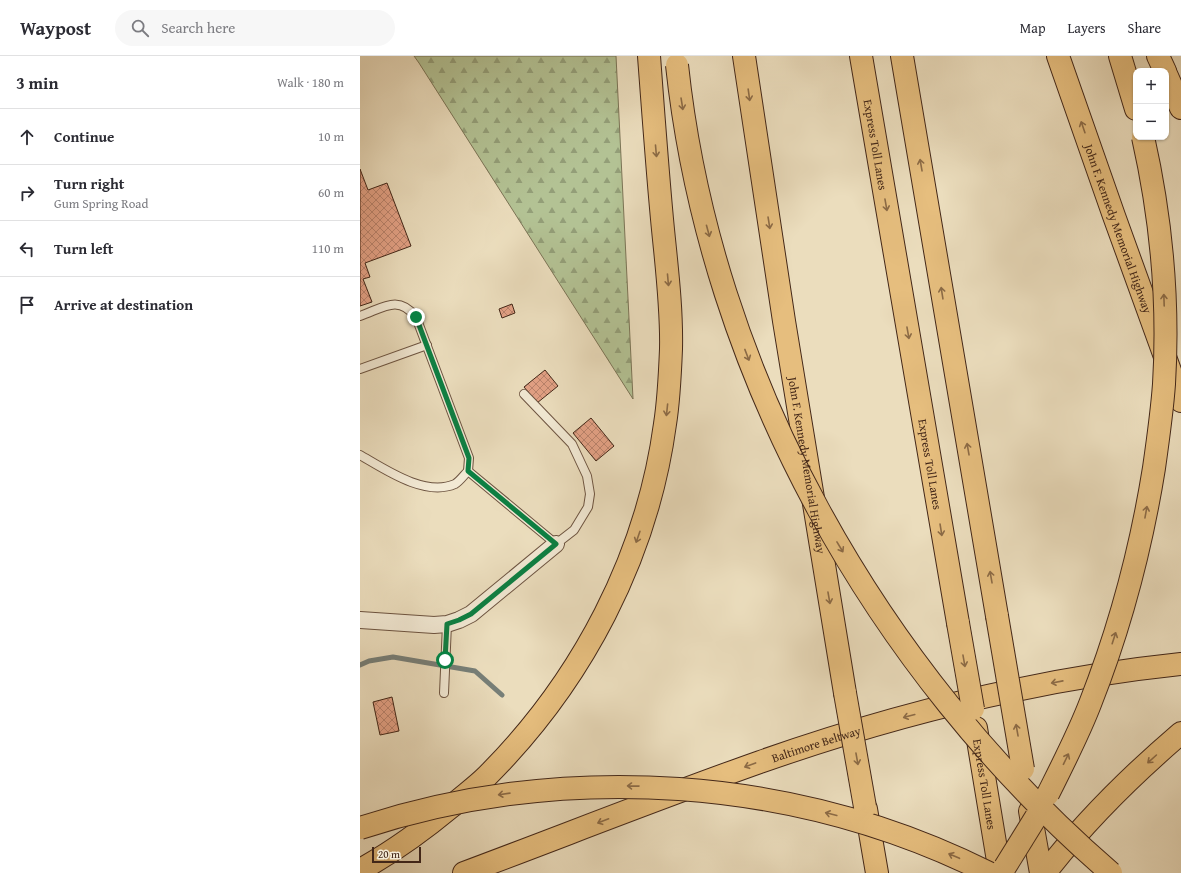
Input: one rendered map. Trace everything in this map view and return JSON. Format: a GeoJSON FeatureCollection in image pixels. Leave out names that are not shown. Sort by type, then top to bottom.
{"type":"FeatureCollection","features":[{"type":"Feature","properties":{"kind":"highway"},"geometry":{"type":"LineString","coordinates":[[360,870],[422,830],[486,777],[524,736],[557,694],[586,650],[613,600],[634,550],[650,498],[661,448],[668,394],[671,347],[669,294],[649,56]]}},
{"type":"Feature","properties":{"kind":"highway","name":"John F. Kennedy Memorial Highway"},"geometry":{"type":"LineString","coordinates":[[744,56],[785,328],[845,693],[877,873]]}},
{"type":"Feature","properties":{"kind":"highway","name":"Express Toll Lanes"},"geometry":{"type":"LineString","coordinates":[[861,56],[1000,873]]}},
{"type":"Feature","properties":{"kind":"highway"},"geometry":{"type":"LineString","coordinates":[[902,56],[1041,873]]}},
{"type":"Feature","properties":{"kind":"highway","name":"John F. Kennedy Memorial Highway"},"geometry":{"type":"LineString","coordinates":[[1058,56],[1181,401]]}},
{"type":"Feature","properties":{"kind":"highway"},"geometry":{"type":"LineString","coordinates":[[1120,56],[1134,104]]}},
{"type":"Feature","properties":{"kind":"highway"},"geometry":{"type":"LineString","coordinates":[[1158,56],[1164,68]]}},
{"type":"Feature","properties":{"kind":"highway"},"geometry":{"type":"LineString","coordinates":[[676,60],[681,103],[692,163],[703,211],[727,296],[748,356],[775,423],[830,530],[883,617],[933,684],[965,723],[1034,801],[1060,827],[1112,873]]}},
{"type":"Feature","properties":{"kind":"highway"},"geometry":{"type":"LineString","coordinates":[[1169,81],[1181,108]]}},
{"type":"Feature","properties":{"kind":"highway"},"geometry":{"type":"LineString","coordinates":[[1000,873],[1022,840],[1048,794],[1090,706],[1118,625],[1143,526],[1159,434],[1164,385],[1165,342],[1161,250],[1156,206],[1144,140]]}},
{"type":"Feature","properties":{"kind":"highway","name":"Baltimore Beltway"},"geometry":{"type":"LineString","coordinates":[[464,873],[717,777],[878,724],[940,708],[1051,683],[1113,672],[1181,664]]}},
{"type":"Feature","properties":{"kind":"highway"},"geometry":{"type":"LineString","coordinates":[[1045,873],[1119,789],[1181,733]]}},
{"type":"Feature","properties":{"kind":"highway"},"geometry":{"type":"LineString","coordinates":[[360,828],[442,805],[522,792],[589,786],[681,788],[767,800],[853,820],[906,837],[989,873]]}},
{"type":"Feature","properties":{"kind":"street"},"geometry":{"type":"LineString","coordinates":[[360,620],[434,625],[447,624],[459,620],[471,614],[556,544]]}},
{"type":"Feature","properties":{"kind":"lane"},"geometry":{"type":"LineString","coordinates":[[360,316],[393,304],[403,305],[416,317],[469,458],[468,471],[456,483],[438,488],[401,478],[360,456]]}},
{"type":"Feature","properties":{"kind":"lane"},"geometry":{"type":"LineString","coordinates":[[360,369],[427,345]]}},
{"type":"Feature","properties":{"kind":"lane"},"geometry":{"type":"LineString","coordinates":[[468,471],[556,544],[574,530],[588,507],[590,494],[587,476],[572,444],[524,394]]}},
{"type":"Feature","properties":{"kind":"lane"},"geometry":{"type":"LineString","coordinates":[[444,693],[447,624]]}},
{"type":"Feature","properties":{"kind":"green space"},"geometry":{"type":"Polygon","coordinates":[[[414,56],[616,56],[633,399],[419,63],[414,56]]]}},
{"type":"Feature","properties":{"kind":"building"},"geometry":{"type":"Polygon","coordinates":[[[360,169],[368,190],[387,183],[411,246],[365,263],[370,277],[363,279],[372,302],[360,306],[360,169]]]}},
{"type":"Feature","properties":{"kind":"building"},"geometry":{"type":"Polygon","coordinates":[[[512,304],[515,313],[502,318],[499,309],[512,304]]]}},
{"type":"Feature","properties":{"kind":"building"},"geometry":{"type":"Polygon","coordinates":[[[545,370],[558,386],[537,403],[524,387],[545,370]]]}},
{"type":"Feature","properties":{"kind":"building"},"geometry":{"type":"Polygon","coordinates":[[[591,418],[614,446],[596,461],[573,433],[591,418]]]}},
{"type":"Feature","properties":{"kind":"building"},"geometry":{"type":"Polygon","coordinates":[[[392,697],[399,731],[380,735],[373,702],[392,697]]]}},
{"type":"Feature","properties":{"kind":"waterway"},"geometry":{"type":"LineString","coordinates":[[360,665],[369,661],[393,657],[475,671],[502,695]]}},
{"type":"Feature","properties":{"kind":"route"},"geometry":{"type":"LineString","coordinates":[[416,317],[461,433],[469,458],[468,471],[556,544],[471,614],[447,624],[445,660]]}}]}
